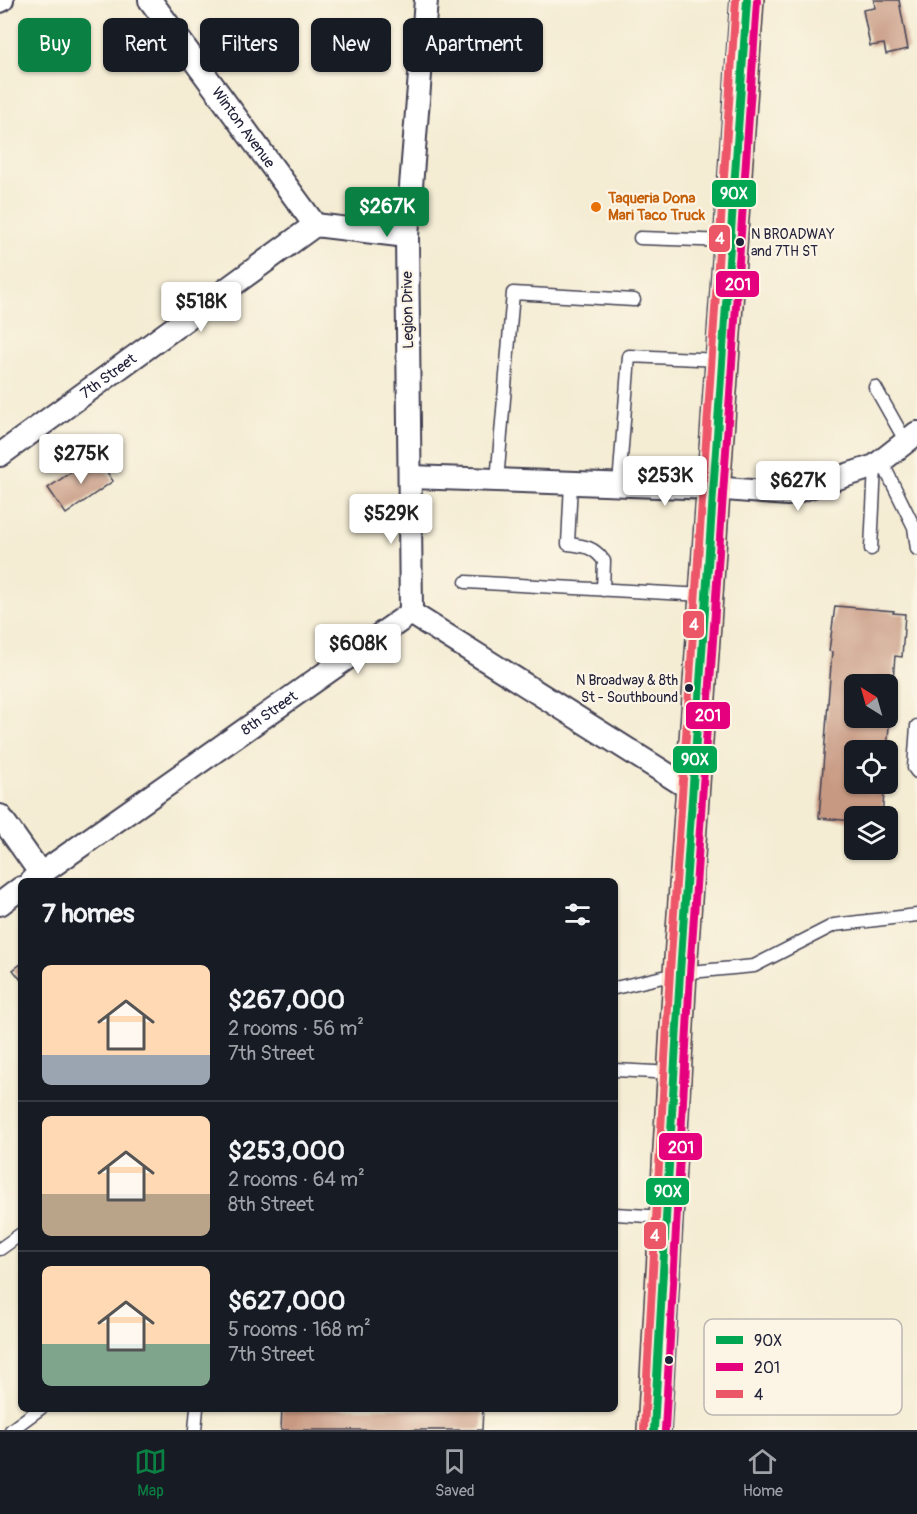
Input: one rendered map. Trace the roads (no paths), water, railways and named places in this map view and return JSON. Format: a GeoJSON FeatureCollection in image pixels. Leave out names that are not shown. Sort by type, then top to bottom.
{"type":"FeatureCollection","features":[{"type":"Feature","properties":{"kind":"main road"},"geometry":{"type":"LineString","coordinates":[[654,1430],[680,973],[747,0]]}},
{"type":"Feature","properties":{"kind":"street","name":"Winton Avenue"},"geometry":{"type":"LineString","coordinates":[[150,0],[315,225]]}},
{"type":"Feature","properties":{"kind":"street","name":"Legion Drive"},"geometry":{"type":"LineString","coordinates":[[411,614],[407,236],[426,0]]}},
{"type":"Feature","properties":{"kind":"street"},"geometry":{"type":"LineString","coordinates":[[315,225],[407,236]]}},
{"type":"Feature","properties":{"kind":"street","name":"7th Street"},"geometry":{"type":"LineString","coordinates":[[0,455],[315,225]]}},
{"type":"Feature","properties":{"kind":"street"},"geometry":{"type":"LineString","coordinates":[[411,477],[713,488],[788,494],[878,463],[911,437]]}},
{"type":"Feature","properties":{"kind":"street"},"geometry":{"type":"LineString","coordinates":[[411,614],[692,790]]}},
{"type":"Feature","properties":{"kind":"street","name":"8th Street"},"geometry":{"type":"LineString","coordinates":[[36,877],[411,614]]}},
{"type":"Feature","properties":{"kind":"street"},"geometry":{"type":"LineString","coordinates":[[0,816],[36,877]]}},
{"type":"Feature","properties":{"kind":"street"},"geometry":{"type":"LineString","coordinates":[[0,904],[18,890]]}},
{"type":"Feature","properties":{"kind":"lane"},"geometry":{"type":"LineString","coordinates":[[640,238],[731,242]]}},
{"type":"Feature","properties":{"kind":"lane"},"geometry":{"type":"LineString","coordinates":[[497,481],[513,293],[634,300]]}},
{"type":"Feature","properties":{"kind":"lane"},"geometry":{"type":"LineString","coordinates":[[619,485],[629,356],[723,360]]}},
{"type":"Feature","properties":{"kind":"lane"},"geometry":{"type":"LineString","coordinates":[[875,387],[911,437]]}},
{"type":"Feature","properties":{"kind":"lane"},"geometry":{"type":"LineString","coordinates":[[878,463],[915,527],[917,549]]}},
{"type":"Feature","properties":{"kind":"lane"},"geometry":{"type":"LineString","coordinates":[[871,549],[878,463]]}},
{"type":"Feature","properties":{"kind":"lane"},"geometry":{"type":"LineString","coordinates":[[571,483],[568,544],[586,546],[601,556],[604,561],[603,590]]}},
{"type":"Feature","properties":{"kind":"lane"},"geometry":{"type":"LineString","coordinates":[[466,582],[706,595]]}},
{"type":"Feature","properties":{"kind":"lane"},"geometry":{"type":"LineString","coordinates":[[917,726],[914,768],[917,772]]}},
{"type":"Feature","properties":{"kind":"lane"},"geometry":{"type":"LineString","coordinates":[[618,987],[680,973],[754,966],[834,925],[917,915]]}},
{"type":"Feature","properties":{"kind":"lane"},"geometry":{"type":"LineString","coordinates":[[618,1070],[674,1073]]}},
{"type":"Feature","properties":{"kind":"lane"},"geometry":{"type":"LineString","coordinates":[[618,1214],[666,1217]]}},
{"type":"Feature","properties":{"kind":"lane"},"geometry":{"type":"LineString","coordinates":[[0,1249],[18,1236]]}},
{"type":"Feature","properties":{"kind":"lane"},"geometry":{"type":"LineString","coordinates":[[11,1430],[36,1412]]}},
{"type":"Feature","properties":{"kind":"lane"},"geometry":{"type":"LineString","coordinates":[[195,1430],[197,1412]]}},
{"type":"Feature","properties":{"kind":"place","name":"Taqueria Dona Mari Taco Truck"},"geometry":{"type":"Point","coordinates":[596,207]}},
{"type":"Feature","properties":{"kind":"place","name":"N BROADWAY and 7TH ST"},"geometry":{"type":"Point","coordinates":[740,242]}},
{"type":"Feature","properties":{"kind":"place","name":"N Broadway & 8th St - Southbound"},"geometry":{"type":"Point","coordinates":[689,688]}}]}
